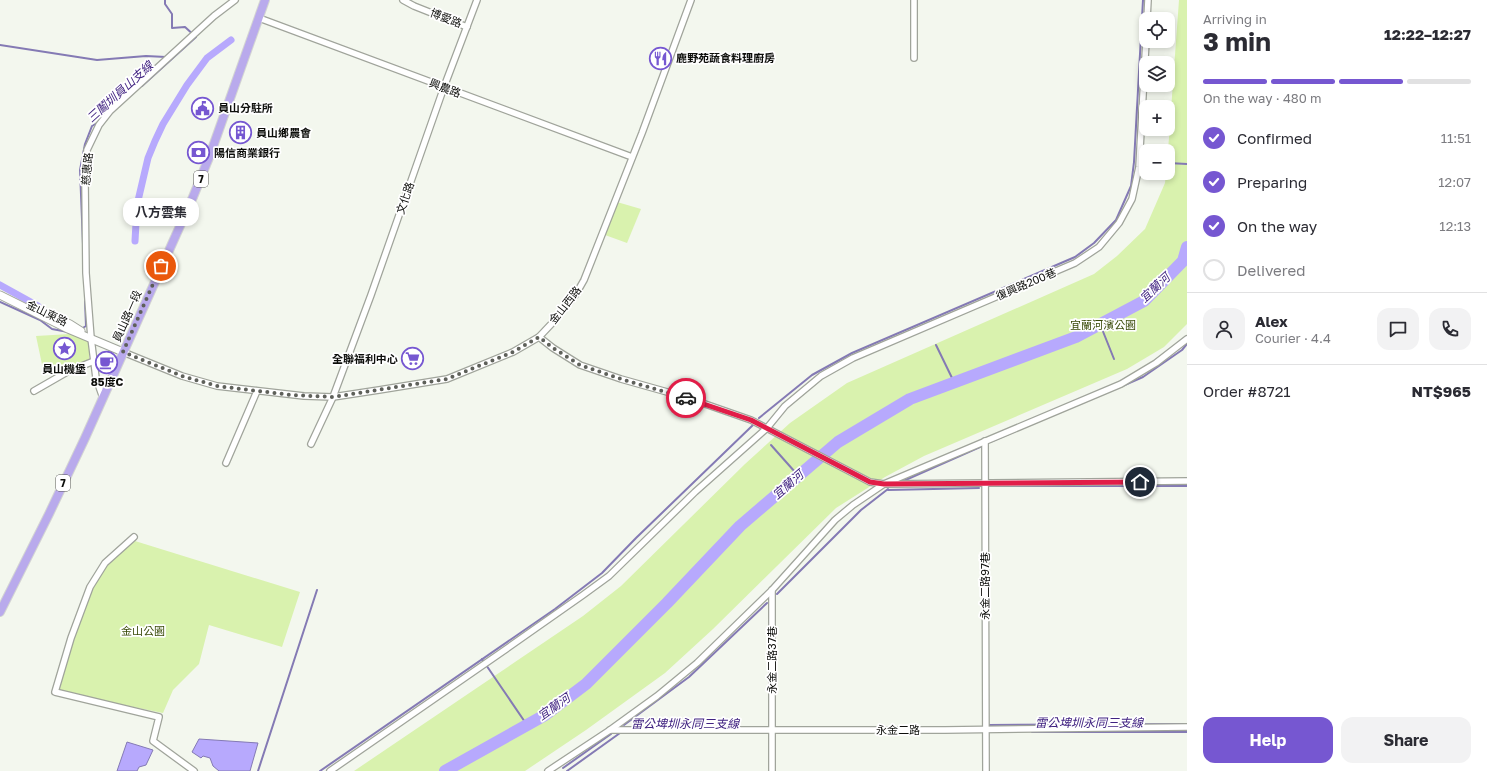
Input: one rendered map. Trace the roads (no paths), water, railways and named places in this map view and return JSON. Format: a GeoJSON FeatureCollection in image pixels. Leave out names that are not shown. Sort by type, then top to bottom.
{"type":"FeatureCollection","features":[{"type":"Feature","properties":{"kind":"main road","name":"員山路一段"},"geometry":{"type":"LineString","coordinates":[[0,612],[49,514],[193,198],[210,155],[265,0]]}},
{"type":"Feature","properties":{"kind":"street","name":"慈惠路"},"geometry":{"type":"LineString","coordinates":[[103,398],[96,378],[91,338],[86,265],[85,180],[87,150],[99,125],[110,111],[235,0]]}},
{"type":"Feature","properties":{"kind":"street","name":"博愛路"},"geometry":{"type":"LineString","coordinates":[[402,0],[467,27]]}},
{"type":"Feature","properties":{"kind":"street","name":"文化路"},"geometry":{"type":"LineString","coordinates":[[311,444],[333,397],[371,295],[444,87],[477,0]]}},
{"type":"Feature","properties":{"kind":"street","name":"金山西路"},"geometry":{"type":"LineString","coordinates":[[123,352],[182,376],[217,386],[304,396],[333,397],[447,379],[513,352],[539,337],[576,294],[584,280],[691,0]]}},
{"type":"Feature","properties":{"kind":"street"},"geometry":{"type":"LineString","coordinates":[[914,0],[914,58]]}},
{"type":"Feature","properties":{"kind":"street"},"geometry":{"type":"LineString","coordinates":[[1147,12],[1148,0]]}},
{"type":"Feature","properties":{"kind":"street","name":"興農路"},"geometry":{"type":"LineString","coordinates":[[259,18],[632,157]]}},
{"type":"Feature","properties":{"kind":"street","name":"復興路200巷"},"geometry":{"type":"LineString","coordinates":[[330,771],[564,609],[609,576],[695,492],[767,428],[786,406],[821,376],[853,358],[1075,263],[1099,247],[1119,223],[1132,199],[1139,167],[1146,48]]}},
{"type":"Feature","properties":{"kind":"street","name":"金山東路"},"geometry":{"type":"LineString","coordinates":[[0,295],[68,329],[123,352]]}},
{"type":"Feature","properties":{"kind":"street"},"geometry":{"type":"LineString","coordinates":[[539,337],[580,365],[621,379],[712,406],[751,420],[870,482],[884,484],[1187,482]]}},
{"type":"Feature","properties":{"kind":"street"},"geometry":{"type":"LineString","coordinates":[[548,771],[610,730],[697,663],[772,590],[834,520],[853,504],[884,484],[1121,384],[1156,364],[1187,338]]}},
{"type":"Feature","properties":{"kind":"street"},"geometry":{"type":"LineString","coordinates":[[34,391],[67,372],[94,361]]}},
{"type":"Feature","properties":{"kind":"street"},"geometry":{"type":"LineString","coordinates":[[226,463],[256,391]]}},
{"type":"Feature","properties":{"kind":"street","name":"永金二路97巷"},"geometry":{"type":"LineString","coordinates":[[985,441],[986,771]]}},
{"type":"Feature","properties":{"kind":"street"},"geometry":{"type":"LineString","coordinates":[[134,537],[105,563],[90,588],[71,638],[55,692],[159,717],[153,741],[194,771]]}},
{"type":"Feature","properties":{"kind":"street","name":"永金二路37巷"},"geometry":{"type":"LineString","coordinates":[[772,590],[772,771]]}},
{"type":"Feature","properties":{"kind":"street","name":"永金二路"},"geometry":{"type":"LineString","coordinates":[[610,730],[985,730],[1187,727]]}},
{"type":"Feature","properties":{"kind":"waterway","name":"三鬮圳員山支線"},"geometry":{"type":"LineString","coordinates":[[142,86],[196,37],[185,27],[172,28],[172,14],[165,4],[165,0]]}},
{"type":"Feature","properties":{"kind":"waterway"},"geometry":{"type":"LineString","coordinates":[[759,418],[812,375],[852,353],[1075,257],[1094,243],[1116,220],[1131,186],[1134,162],[1143,0]]}},
{"type":"Feature","properties":{"kind":"waterway"},"geometry":{"type":"LineString","coordinates":[[135,241],[137,205],[148,158],[163,124],[187,85],[207,58],[231,40]]}},
{"type":"Feature","properties":{"kind":"waterway"},"geometry":{"type":"LineString","coordinates":[[0,45],[97,60],[146,56],[166,57]]}},
{"type":"Feature","properties":{"kind":"waterway","name":"三鬮圳員山支線"},"geometry":{"type":"LineString","coordinates":[[83,244],[80,170],[85,144],[92,126],[99,122]]}},
{"type":"Feature","properties":{"kind":"waterway"},"geometry":{"type":"LineString","coordinates":[[1175,163],[1187,164]]}},
{"type":"Feature","properties":{"kind":"waterway","name":"宜蘭河"},"geometry":{"type":"LineString","coordinates":[[445,771],[545,715],[586,684],[667,603],[740,526],[838,442],[910,399],[1076,337],[1144,301],[1183,261],[1187,247]]}},
{"type":"Feature","properties":{"kind":"waterway"},"geometry":{"type":"LineString","coordinates":[[0,285],[38,306]]}},
{"type":"Feature","properties":{"kind":"waterway","name":"三鬮圳員山支線"},"geometry":{"type":"LineString","coordinates":[[81,329],[86,326],[85,301]]}},
{"type":"Feature","properties":{"kind":"waterway"},"geometry":{"type":"LineString","coordinates":[[0,302],[40,320],[52,329],[68,332]]}},
{"type":"Feature","properties":{"kind":"waterway"},"geometry":{"type":"LineString","coordinates":[[1100,324],[1114,359]]}},
{"type":"Feature","properties":{"kind":"waterway"},"geometry":{"type":"LineString","coordinates":[[990,442],[1143,377],[1182,350],[1187,344]]}},
{"type":"Feature","properties":{"kind":"waterway"},"geometry":{"type":"LineString","coordinates":[[936,345],[954,382]]}},
{"type":"Feature","properties":{"kind":"waterway"},"geometry":{"type":"LineString","coordinates":[[320,771],[555,609],[602,573],[753,425]]}},
{"type":"Feature","properties":{"kind":"waterway"},"geometry":{"type":"LineString","coordinates":[[771,445],[795,472]]}},
{"type":"Feature","properties":{"kind":"waterway"},"geometry":{"type":"LineString","coordinates":[[901,482],[980,447]]}},
{"type":"Feature","properties":{"kind":"waterway"},"geometry":{"type":"LineString","coordinates":[[990,486],[1187,486]]}},
{"type":"Feature","properties":{"kind":"waterway"},"geometry":{"type":"LineString","coordinates":[[888,490],[979,488]]}},
{"type":"Feature","properties":{"kind":"waterway"},"geometry":{"type":"LineString","coordinates":[[777,594],[861,510],[888,489]]}},
{"type":"Feature","properties":{"kind":"waterway"},"geometry":{"type":"LineString","coordinates":[[258,771],[317,590]]}},
{"type":"Feature","properties":{"kind":"waterway"},"geometry":{"type":"LineString","coordinates":[[624,725],[689,677],[767,603]]}},
{"type":"Feature","properties":{"kind":"waterway"},"geometry":{"type":"LineString","coordinates":[[482,659],[527,725]]}},
{"type":"Feature","properties":{"kind":"waterway"},"geometry":{"type":"LineString","coordinates":[[989,725],[1186,724]]}},
{"type":"Feature","properties":{"kind":"waterway","name":"雷公埤圳永同三支線"},"geometry":{"type":"LineString","coordinates":[[1032,732],[1187,732]]}},
{"type":"Feature","properties":{"kind":"waterway","name":"雷公埤圳永同三支線"},"geometry":{"type":"LineString","coordinates":[[567,771],[620,733],[731,733]]}},
{"type":"Feature","properties":{"kind":"waterway","name":"雷公埤圳永同三支線"},"geometry":{"type":"LineString","coordinates":[[777,733],[788,733]]}},
{"type":"Feature","properties":{"kind":"waterway"},"geometry":{"type":"LineString","coordinates":[[563,768],[611,734]]}},
{"type":"Feature","properties":{"kind":"place","name":"鹿野苑蔬食料理廚房"},"geometry":{"type":"Point","coordinates":[660,58]}},
{"type":"Feature","properties":{"kind":"place","name":"員山分駐所"},"geometry":{"type":"Point","coordinates":[202,108]}},
{"type":"Feature","properties":{"kind":"place","name":"員山鄉農會"},"geometry":{"type":"Point","coordinates":[240,133]}},
{"type":"Feature","properties":{"kind":"place","name":"陽信商業銀行"},"geometry":{"type":"Point","coordinates":[198,153]}},
{"type":"Feature","properties":{"kind":"place","name":"八方雲集"},"geometry":{"type":"Point","coordinates":[161,266]}},
{"type":"Feature","properties":{"kind":"place","name":"員山機堡"},"geometry":{"type":"Point","coordinates":[64,349]}},
{"type":"Feature","properties":{"kind":"place","name":"全聯福利中心"},"geometry":{"type":"Point","coordinates":[413,359]}},
{"type":"Feature","properties":{"kind":"place","name":"85度C"},"geometry":{"type":"Point","coordinates":[107,362]}},
{"type":"Feature","properties":{"kind":"park label","name":"宜蘭河濱公園"},"geometry":{"type":"Point","coordinates":[1103,325]}},
{"type":"Feature","properties":{"kind":"park label","name":"金山公園"},"geometry":{"type":"Point","coordinates":[143,631]}}]}
